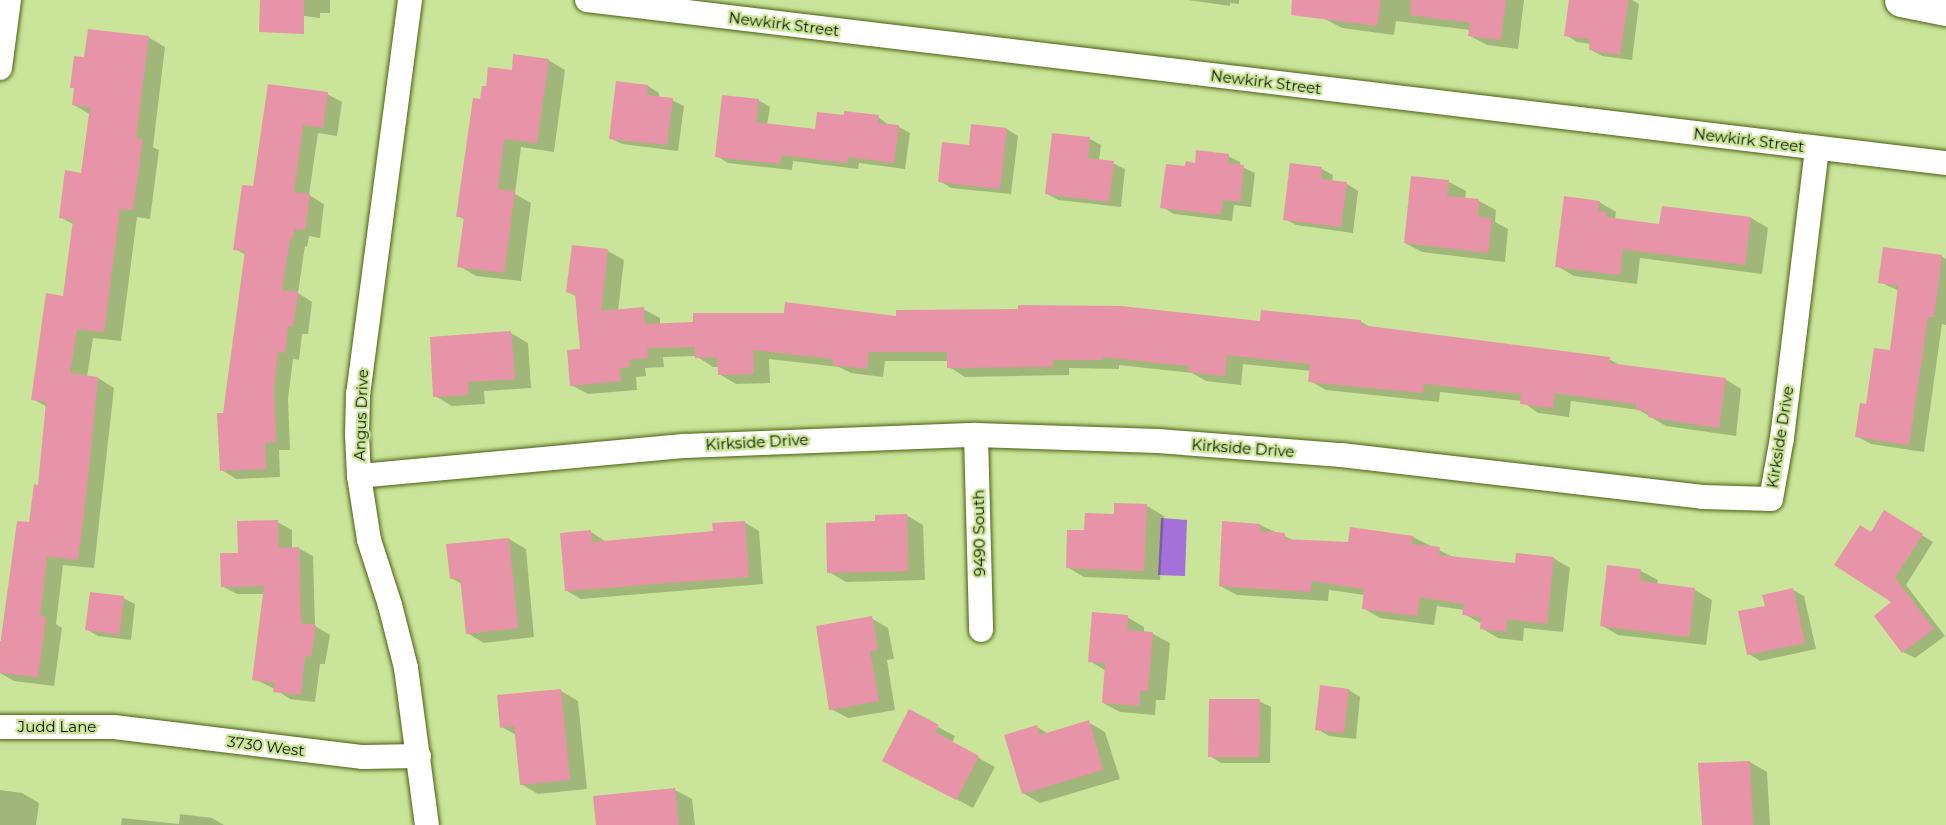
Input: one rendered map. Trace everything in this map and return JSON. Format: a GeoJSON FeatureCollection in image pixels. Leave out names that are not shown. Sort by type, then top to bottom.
{"type":"FeatureCollection","features":[{"type":"Feature","properties":{"kind":"highway"},"geometry":{"type":"LineString","coordinates":[[1901,0],[1946,9]]}},
{"type":"Feature","properties":{"kind":"street"},"geometry":{"type":"LineString","coordinates":[[0,68],[9,0]]}},
{"type":"Feature","properties":{"kind":"street","name":"Angus Drive"},"geometry":{"type":"LineString","coordinates":[[410,0],[358,393],[359,476],[369,540],[390,605],[406,668],[427,825]]}},
{"type":"Feature","properties":{"kind":"street","name":"Newkirk Street"},"geometry":{"type":"LineString","coordinates":[[587,0],[1946,163]]}},
{"type":"Feature","properties":{"kind":"street","name":"Kirkside Drive"},"geometry":{"type":"LineString","coordinates":[[359,476],[685,446],[976,435],[1158,441],[1341,455],[1703,497],[1771,499],[1782,438],[1817,148]]}},
{"type":"Feature","properties":{"kind":"street","name":"9490 South"},"geometry":{"type":"LineString","coordinates":[[976,435],[981,630]]}},
{"type":"Feature","properties":{"kind":"street","name":"Judd Lane"},"geometry":{"type":"LineString","coordinates":[[0,727],[114,728]]}},
{"type":"Feature","properties":{"kind":"street","name":"3730 West"},"geometry":{"type":"LineString","coordinates":[[114,728],[363,757],[419,756]]}},
{"type":"Feature","properties":{"kind":"shaded area"},"geometry":{"type":"Polygon","coordinates":[[[1161,518],[1187,520],[1185,576],[1158,575],[1161,518]]]}},
{"type":"Feature","properties":{"kind":"building"},"geometry":{"type":"Polygon","coordinates":[[[260,0],[304,0],[304,34],[259,32],[260,0]]]}},
{"type":"Feature","properties":{"kind":"building"},"geometry":{"type":"Polygon","coordinates":[[[1292,0],[1381,0],[1377,26],[1291,15],[1292,0]]]}},
{"type":"Feature","properties":{"kind":"building"},"geometry":{"type":"Polygon","coordinates":[[[1411,0],[1506,0],[1501,40],[1468,36],[1470,23],[1410,15],[1411,0]]]}},
{"type":"Feature","properties":{"kind":"building"},"geometry":{"type":"Polygon","coordinates":[[[1569,0],[1628,0],[1620,55],[1589,50],[1590,39],[1564,36],[1569,0]]]}},
{"type":"Feature","properties":{"kind":"building"},"geometry":{"type":"Polygon","coordinates":[[[88,29],[149,36],[136,138],[143,139],[133,210],[120,209],[104,332],[77,329],[70,373],[98,377],[78,560],[47,556],[40,616],[46,617],[38,677],[0,673],[0,646],[17,521],[29,522],[34,484],[38,485],[46,402],[31,400],[46,293],[63,296],[73,220],[59,218],[65,170],[81,173],[90,107],[72,105],[74,88],[70,88],[74,56],[84,57],[88,29]]]}},
{"type":"Feature","properties":{"kind":"building"},"geometry":{"type":"Polygon","coordinates":[[[513,54],[549,59],[537,143],[504,139],[498,189],[515,191],[504,273],[457,267],[464,217],[456,217],[473,98],[480,99],[482,86],[486,86],[488,67],[512,70],[513,54]]]}},
{"type":"Feature","properties":{"kind":"building"},"geometry":{"type":"Polygon","coordinates":[[[616,81],[648,85],[647,95],[673,98],[667,145],[609,139],[616,81]]]}},
{"type":"Feature","properties":{"kind":"building"},"geometry":{"type":"Polygon","coordinates":[[[268,84],[328,92],[323,128],[303,125],[294,192],[310,194],[305,230],[294,229],[293,239],[290,239],[282,290],[298,292],[293,327],[288,326],[285,353],[278,352],[274,390],[276,442],[265,443],[266,469],[220,471],[217,413],[223,413],[245,251],[233,250],[242,185],[253,186],[268,84]]]}},
{"type":"Feature","properties":{"kind":"building"},"geometry":{"type":"Polygon","coordinates":[[[722,95],[759,99],[756,122],[815,129],[817,112],[844,115],[844,111],[879,115],[878,123],[899,125],[894,163],[848,157],[847,163],[782,155],[780,164],[715,157],[722,95]]]}},
{"type":"Feature","properties":{"kind":"building"},"geometry":{"type":"Polygon","coordinates":[[[971,124],[1007,128],[1000,189],[938,182],[942,142],[969,145],[971,124]]]}},
{"type":"Feature","properties":{"kind":"building"},"geometry":{"type":"Polygon","coordinates":[[[1052,133],[1090,137],[1088,158],[1114,161],[1109,202],[1045,194],[1052,133]]]}},
{"type":"Feature","properties":{"kind":"building"},"geometry":{"type":"Polygon","coordinates":[[[1196,150],[1229,154],[1228,163],[1244,165],[1240,202],[1223,200],[1221,215],[1160,208],[1166,164],[1185,166],[1186,161],[1195,163],[1196,150]]]}},
{"type":"Feature","properties":{"kind":"building"},"geometry":{"type":"Polygon","coordinates":[[[1290,163],[1322,167],[1321,179],[1347,182],[1341,227],[1283,220],[1290,163]]]}},
{"type":"Feature","properties":{"kind":"building"},"geometry":{"type":"Polygon","coordinates":[[[1411,176],[1449,180],[1447,196],[1479,199],[1478,217],[1492,218],[1488,253],[1404,243],[1411,176]]]}},
{"type":"Feature","properties":{"kind":"building"},"geometry":{"type":"Polygon","coordinates":[[[1564,196],[1600,201],[1598,211],[1607,212],[1606,217],[1659,224],[1662,206],[1751,217],[1745,265],[1623,249],[1620,275],[1555,267],[1564,196]]]}},
{"type":"Feature","properties":{"kind":"building"},"geometry":{"type":"Polygon","coordinates":[[[572,245],[608,249],[601,311],[644,307],[645,324],[693,322],[693,313],[784,313],[785,302],[896,316],[896,310],[1018,309],[1018,305],[1121,306],[1260,321],[1261,310],[1361,320],[1361,325],[1610,357],[1609,363],[1726,378],[1719,428],[1648,417],[1649,412],[1636,410],[1636,404],[1555,393],[1553,408],[1520,404],[1521,394],[1424,384],[1423,393],[1308,382],[1310,364],[1227,355],[1225,376],[1188,372],[1189,366],[1103,357],[1103,360],[1053,360],[1053,367],[947,368],[947,352],[869,352],[867,369],[833,365],[833,359],[753,350],[754,374],[718,375],[717,357],[695,358],[695,347],[647,348],[648,358],[629,360],[630,367],[620,368],[621,381],[570,386],[567,350],[580,349],[575,294],[566,292],[572,245]]]}},
{"type":"Feature","properties":{"kind":"building"},"geometry":{"type":"Polygon","coordinates":[[[1883,247],[1942,255],[1934,317],[1928,317],[1909,445],[1855,437],[1860,403],[1866,404],[1874,348],[1890,350],[1898,286],[1878,283],[1883,247]]]}},
{"type":"Feature","properties":{"kind":"building"},"geometry":{"type":"Polygon","coordinates":[[[511,331],[515,379],[468,382],[469,395],[433,397],[430,337],[511,331]]]}},
{"type":"Feature","properties":{"kind":"building"},"geometry":{"type":"Polygon","coordinates":[[[1114,503],[1147,504],[1144,571],[1066,568],[1067,530],[1084,530],[1085,513],[1114,514],[1114,503]]]}},
{"type":"Feature","properties":{"kind":"building"},"geometry":{"type":"Polygon","coordinates":[[[1884,510],[1923,534],[1895,578],[1934,629],[1902,653],[1874,616],[1891,602],[1834,565],[1860,525],[1871,532],[1884,510]]]}},
{"type":"Feature","properties":{"kind":"building"},"geometry":{"type":"Polygon","coordinates":[[[907,514],[908,571],[827,573],[826,523],[875,521],[875,515],[907,514]]]}},
{"type":"Feature","properties":{"kind":"building"},"geometry":{"type":"Polygon","coordinates":[[[278,520],[279,548],[299,547],[301,623],[316,625],[311,657],[305,656],[301,695],[273,692],[275,683],[252,680],[264,586],[221,587],[220,553],[238,553],[237,521],[278,520]]]}},
{"type":"Feature","properties":{"kind":"building"},"geometry":{"type":"Polygon","coordinates":[[[745,521],[749,577],[565,591],[560,533],[591,530],[592,542],[713,531],[712,523],[745,521]]]}},
{"type":"Feature","properties":{"kind":"building"},"geometry":{"type":"Polygon","coordinates":[[[1222,521],[1260,524],[1260,531],[1285,533],[1285,539],[1348,542],[1350,527],[1413,536],[1412,544],[1440,547],[1439,555],[1515,563],[1516,553],[1554,557],[1547,624],[1507,619],[1506,632],[1480,629],[1481,617],[1462,615],[1464,604],[1420,597],[1417,616],[1362,609],[1364,589],[1312,581],[1311,592],[1219,586],[1222,521]]]}},
{"type":"Feature","properties":{"kind":"building"},"geometry":{"type":"Polygon","coordinates":[[[509,538],[518,628],[466,634],[460,578],[450,579],[446,544],[509,538]]]}},
{"type":"Feature","properties":{"kind":"building"},"geometry":{"type":"Polygon","coordinates":[[[1607,565],[1641,569],[1640,581],[1695,588],[1689,637],[1600,626],[1607,565]]]}},
{"type":"Feature","properties":{"kind":"building"},"geometry":{"type":"Polygon","coordinates":[[[1793,588],[1805,643],[1747,655],[1738,611],[1765,606],[1762,595],[1793,588]]]}},
{"type":"Feature","properties":{"kind":"building"},"geometry":{"type":"Polygon","coordinates":[[[90,592],[124,596],[119,635],[85,630],[90,592]]]}},
{"type":"Feature","properties":{"kind":"building"},"geometry":{"type":"Polygon","coordinates":[[[1092,612],[1128,615],[1127,630],[1153,632],[1148,691],[1140,691],[1139,706],[1102,703],[1105,663],[1088,662],[1092,612]]]}},
{"type":"Feature","properties":{"kind":"building"},"geometry":{"type":"Polygon","coordinates":[[[872,616],[878,650],[870,651],[879,701],[829,710],[816,626],[872,616]]]}},
{"type":"Feature","properties":{"kind":"building"},"geometry":{"type":"Polygon","coordinates":[[[1320,685],[1349,689],[1344,733],[1315,730],[1320,685]]]}},
{"type":"Feature","properties":{"kind":"building"},"geometry":{"type":"Polygon","coordinates":[[[561,689],[570,780],[520,785],[514,726],[500,728],[497,695],[561,689]]]}},
{"type":"Feature","properties":{"kind":"building"},"geometry":{"type":"Polygon","coordinates":[[[1209,699],[1260,699],[1259,757],[1208,757],[1209,699]]]}},
{"type":"Feature","properties":{"kind":"building"},"geometry":{"type":"Polygon","coordinates":[[[909,709],[939,725],[935,732],[979,756],[956,800],[882,761],[909,709]]]}},
{"type":"Feature","properties":{"kind":"building"},"geometry":{"type":"Polygon","coordinates":[[[1089,720],[1103,770],[1022,794],[1004,735],[1037,725],[1040,735],[1089,720]]]}},
{"type":"Feature","properties":{"kind":"building"},"geometry":{"type":"Polygon","coordinates":[[[1750,761],[1753,825],[1702,825],[1698,763],[1750,761]]]}},
{"type":"Feature","properties":{"kind":"building"},"geometry":{"type":"Polygon","coordinates":[[[675,788],[679,825],[596,825],[593,796],[675,788]]]}}]}
